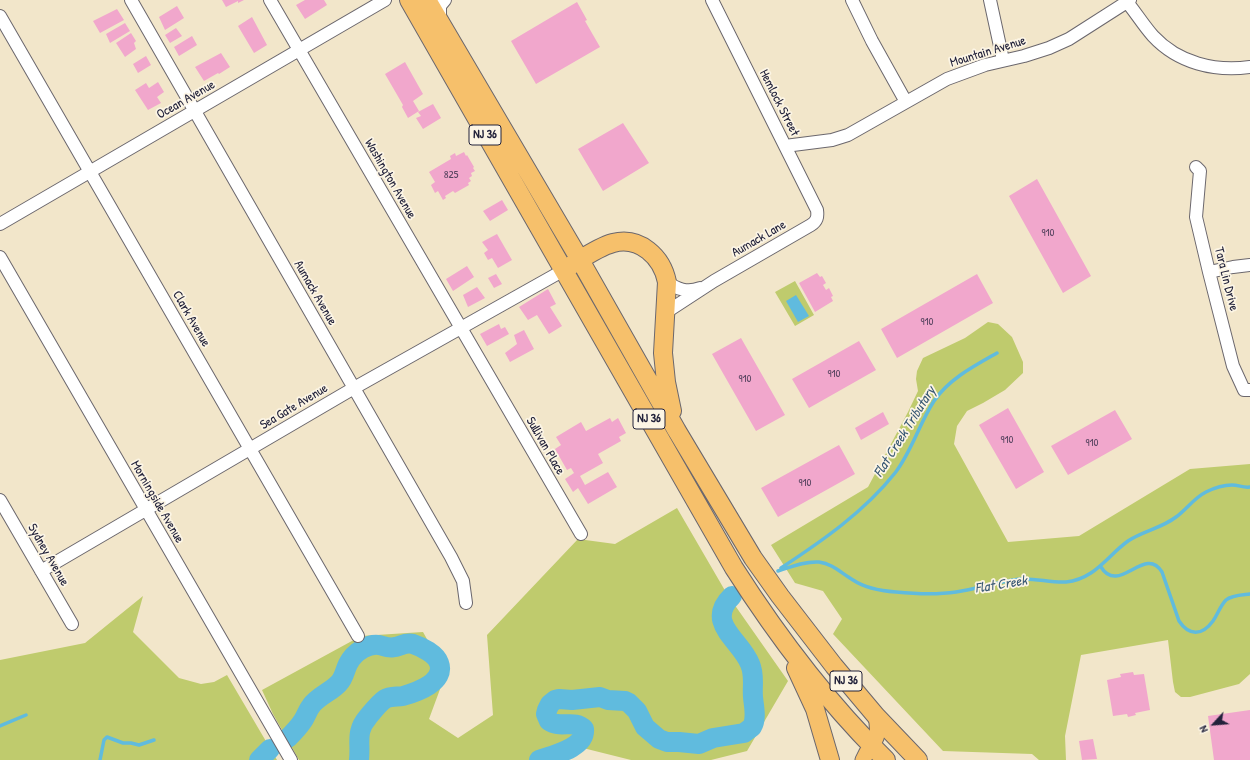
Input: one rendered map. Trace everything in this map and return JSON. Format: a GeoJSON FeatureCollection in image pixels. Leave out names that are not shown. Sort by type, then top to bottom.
{"type":"FeatureCollection","features":[{"type":"Feature","properties":{"kind":"highway","name":"NJ 36"},"geometry":{"type":"LineString","coordinates":[[409,0],[734,568],[786,645],[834,703],[868,753],[886,760]]}},
{"type":"Feature","properties":{"kind":"highway","name":"NJ 36"},"geometry":{"type":"LineString","coordinates":[[427,0],[580,260],[677,431],[753,558],[834,666],[876,716],[918,760]]}},
{"type":"Feature","properties":{"kind":"highway"},"geometry":{"type":"LineString","coordinates":[[564,270],[608,245],[620,242],[633,243],[644,247],[658,259],[667,282],[664,366],[677,431]]}},
{"type":"Feature","properties":{"kind":"highway"},"geometry":{"type":"LineString","coordinates":[[786,645],[815,709],[830,760]]}},
{"type":"Feature","properties":{"kind":"main road"},"geometry":{"type":"LineString","coordinates":[[868,753],[876,740],[878,733],[876,716]]}},
{"type":"Feature","properties":{"kind":"street","name":"Aumack Avenue"},"geometry":{"type":"LineString","coordinates":[[131,0],[451,556],[463,581],[466,603]]}},
{"type":"Feature","properties":{"kind":"street","name":"Washington Avenue"},"geometry":{"type":"LineString","coordinates":[[270,0],[486,373]]}},
{"type":"Feature","properties":{"kind":"street","name":"Ocean Avenue"},"geometry":{"type":"LineString","coordinates":[[0,224],[385,0]]}},
{"type":"Feature","properties":{"kind":"street"},"geometry":{"type":"LineString","coordinates":[[441,24],[439,15],[440,6],[445,0]]}},
{"type":"Feature","properties":{"kind":"street","name":"Hemlock Street"},"geometry":{"type":"LineString","coordinates":[[712,0],[816,210],[817,219]]}},
{"type":"Feature","properties":{"kind":"street"},"geometry":{"type":"LineString","coordinates":[[852,0],[872,41],[906,102]]}},
{"type":"Feature","properties":{"kind":"street"},"geometry":{"type":"LineString","coordinates":[[990,0],[1003,60]]}},
{"type":"Feature","properties":{"kind":"street"},"geometry":{"type":"LineString","coordinates":[[1129,1],[1154,38],[1185,59],[1213,68],[1228,69],[1250,67]]}},
{"type":"Feature","properties":{"kind":"street","name":"Mountain Avenue"},"geometry":{"type":"LineString","coordinates":[[785,146],[838,139],[848,135],[947,79],[1003,60],[1024,56],[1050,48],[1069,39],[1129,1]]}},
{"type":"Feature","properties":{"kind":"street","name":"Clark Avenue"},"geometry":{"type":"LineString","coordinates":[[0,16],[358,636]]}},
{"type":"Feature","properties":{"kind":"street","name":"Tara Lin Drive"},"geometry":{"type":"LineString","coordinates":[[1196,167],[1200,171],[1196,217],[1209,272],[1233,366],[1244,390],[1250,390]]}},
{"type":"Feature","properties":{"kind":"street","name":"Aumack Lane"},"geometry":{"type":"LineString","coordinates":[[665,313],[714,282],[811,225],[817,219]]}},
{"type":"Feature","properties":{"kind":"street","name":"Morningside Avenue"},"geometry":{"type":"LineString","coordinates":[[0,257],[289,756]]}},
{"type":"Feature","properties":{"kind":"street"},"geometry":{"type":"LineString","coordinates":[[1209,272],[1250,265]]}},
{"type":"Feature","properties":{"kind":"street","name":"Sea Gate Avenue"},"geometry":{"type":"LineString","coordinates":[[41,571],[354,388],[564,270]]}},
{"type":"Feature","properties":{"kind":"street","name":"Aumack Lane"},"geometry":{"type":"LineString","coordinates":[[667,282],[679,289],[688,290],[698,289],[714,282]]}},
{"type":"Feature","properties":{"kind":"street","name":"Sullivan Place"},"geometry":{"type":"LineString","coordinates":[[486,373],[580,534]]}},
{"type":"Feature","properties":{"kind":"street","name":"Sydney Avenue"},"geometry":{"type":"LineString","coordinates":[[0,500],[72,624]]}},
{"type":"Feature","properties":{"kind":"green space"},"geometry":{"type":"Polygon","coordinates":[[[795,281],[814,315],[795,326],[775,292],[795,281]]]}},
{"type":"Feature","properties":{"kind":"green space"},"geometry":{"type":"Polygon","coordinates":[[[988,322],[998,324],[1012,337],[1023,362],[1023,373],[1005,390],[967,411],[957,426],[954,444],[1008,542],[1079,536],[1190,469],[1250,464],[1250,674],[1239,684],[1190,697],[1181,697],[1175,692],[1168,640],[1081,655],[1065,736],[1066,760],[1039,760],[1032,754],[943,751],[833,634],[842,619],[823,591],[795,583],[771,545],[868,487],[918,391],[916,379],[917,371],[923,358],[965,338],[988,322]]]}},
{"type":"Feature","properties":{"kind":"green space"},"geometry":{"type":"Polygon","coordinates":[[[677,508],[727,594],[788,681],[747,751],[711,760],[631,760],[583,748],[551,760],[299,760],[273,714],[262,690],[361,636],[423,632],[446,673],[429,719],[458,738],[493,715],[487,635],[578,539],[615,544],[677,508]]]}},
{"type":"Feature","properties":{"kind":"green space"},"geometry":{"type":"Polygon","coordinates":[[[143,596],[133,632],[179,678],[201,684],[214,682],[227,675],[277,760],[0,760],[0,660],[85,643],[143,596]]]}},
{"type":"Feature","properties":{"kind":"water"},"geometry":{"type":"Polygon","coordinates":[[[796,295],[809,316],[798,322],[786,301],[796,295]]]}},
{"type":"Feature","properties":{"kind":"building"},"geometry":{"type":"Polygon","coordinates":[[[222,0],[244,0],[238,3],[238,1],[226,7],[222,0]]]}},
{"type":"Feature","properties":{"kind":"building"},"geometry":{"type":"Polygon","coordinates":[[[305,0],[324,0],[327,5],[305,19],[296,5],[305,0]]]}},
{"type":"Feature","properties":{"kind":"building"},"geometry":{"type":"Polygon","coordinates":[[[577,2],[587,20],[585,21],[600,47],[536,84],[511,41],[577,2]]]}},
{"type":"Feature","properties":{"kind":"building"},"geometry":{"type":"Polygon","coordinates":[[[177,6],[184,18],[165,30],[159,17],[177,6]]]}},
{"type":"Feature","properties":{"kind":"building"},"geometry":{"type":"Polygon","coordinates":[[[117,9],[124,20],[100,33],[93,21],[117,9]]]}},
{"type":"Feature","properties":{"kind":"building"},"geometry":{"type":"Polygon","coordinates":[[[252,17],[267,45],[254,53],[238,26],[252,17]]]}},
{"type":"Feature","properties":{"kind":"building"},"geometry":{"type":"Polygon","coordinates":[[[125,23],[130,31],[110,43],[106,34],[125,23]]]}},
{"type":"Feature","properties":{"kind":"building"},"geometry":{"type":"Polygon","coordinates":[[[176,28],[182,36],[170,43],[165,35],[176,28]]]}},
{"type":"Feature","properties":{"kind":"building"},"geometry":{"type":"Polygon","coordinates":[[[131,33],[136,41],[134,43],[136,49],[125,57],[116,43],[131,33]]]}},
{"type":"Feature","properties":{"kind":"building"},"geometry":{"type":"Polygon","coordinates":[[[192,36],[197,45],[179,56],[174,47],[192,36]]]}},
{"type":"Feature","properties":{"kind":"building"},"geometry":{"type":"Polygon","coordinates":[[[221,53],[230,67],[204,81],[195,67],[221,53]]]}},
{"type":"Feature","properties":{"kind":"building"},"geometry":{"type":"Polygon","coordinates":[[[146,56],[151,65],[138,73],[133,64],[146,56]]]}},
{"type":"Feature","properties":{"kind":"building"},"geometry":{"type":"Polygon","coordinates":[[[405,62],[423,94],[413,101],[419,111],[408,118],[402,107],[403,105],[385,74],[405,62]]]}},
{"type":"Feature","properties":{"kind":"building"},"geometry":{"type":"Polygon","coordinates":[[[158,82],[164,92],[157,97],[161,103],[148,110],[135,90],[146,83],[149,88],[158,82]]]}},
{"type":"Feature","properties":{"kind":"building"},"geometry":{"type":"Polygon","coordinates":[[[433,104],[441,118],[423,129],[416,118],[421,116],[418,112],[433,104]]]}},
{"type":"Feature","properties":{"kind":"building"},"geometry":{"type":"Polygon","coordinates":[[[623,123],[649,163],[603,191],[578,149],[623,123]]]}},
{"type":"Feature","properties":{"kind":"building"},"geometry":{"type":"Polygon","coordinates":[[[464,152],[475,171],[471,173],[472,176],[469,178],[471,181],[468,183],[469,185],[455,193],[453,191],[445,196],[446,198],[443,200],[438,191],[435,193],[431,185],[435,182],[429,172],[451,159],[450,156],[455,153],[456,156],[464,152]]]}},
{"type":"Feature","properties":{"kind":"building"},"geometry":{"type":"Polygon","coordinates":[[[1037,179],[1091,276],[1063,293],[1009,196],[1037,179]]]}},
{"type":"Feature","properties":{"kind":"building"},"geometry":{"type":"Polygon","coordinates":[[[502,200],[508,210],[490,221],[483,211],[502,200]]]}},
{"type":"Feature","properties":{"kind":"building"},"geometry":{"type":"Polygon","coordinates":[[[497,234],[512,260],[498,268],[492,258],[488,260],[484,253],[488,250],[482,242],[497,234]]]}},
{"type":"Feature","properties":{"kind":"building"},"geometry":{"type":"Polygon","coordinates":[[[467,266],[474,277],[453,291],[446,279],[467,266]]]}},
{"type":"Feature","properties":{"kind":"building"},"geometry":{"type":"Polygon","coordinates":[[[817,273],[820,277],[822,276],[826,283],[823,285],[826,290],[829,288],[833,296],[831,297],[833,301],[815,312],[799,283],[817,273]]]}},
{"type":"Feature","properties":{"kind":"building"},"geometry":{"type":"Polygon","coordinates":[[[496,274],[502,284],[494,288],[488,278],[496,274]]]}},
{"type":"Feature","properties":{"kind":"building"},"geometry":{"type":"Polygon","coordinates":[[[977,274],[993,303],[897,358],[881,329],[977,274]]]}},
{"type":"Feature","properties":{"kind":"building"},"geometry":{"type":"Polygon","coordinates":[[[477,287],[485,298],[468,307],[463,295],[477,287]]]}},
{"type":"Feature","properties":{"kind":"building"},"geometry":{"type":"Polygon","coordinates":[[[548,289],[556,304],[550,307],[562,326],[549,334],[537,315],[528,320],[519,307],[548,289]]]}},
{"type":"Feature","properties":{"kind":"building"},"geometry":{"type":"Polygon","coordinates":[[[499,324],[501,329],[505,327],[509,334],[487,346],[480,334],[499,324]]]}},
{"type":"Feature","properties":{"kind":"building"},"geometry":{"type":"Polygon","coordinates":[[[524,330],[534,349],[510,362],[505,353],[517,344],[514,335],[524,330]]]}},
{"type":"Feature","properties":{"kind":"building"},"geometry":{"type":"Polygon","coordinates":[[[741,338],[785,415],[756,431],[712,354],[741,338]]]}},
{"type":"Feature","properties":{"kind":"building"},"geometry":{"type":"Polygon","coordinates":[[[859,341],[876,370],[809,408],[792,379],[859,341]]]}},
{"type":"Feature","properties":{"kind":"building"},"geometry":{"type":"Polygon","coordinates":[[[1008,408],[1044,472],[1016,489],[979,425],[1008,408]]]}},
{"type":"Feature","properties":{"kind":"building"},"geometry":{"type":"Polygon","coordinates":[[[1115,410],[1132,439],[1068,475],[1051,446],[1115,410]]]}},
{"type":"Feature","properties":{"kind":"building"},"geometry":{"type":"Polygon","coordinates":[[[883,412],[889,424],[861,440],[855,428],[883,412]]]}},
{"type":"Feature","properties":{"kind":"building"},"geometry":{"type":"Polygon","coordinates":[[[610,418],[612,422],[618,418],[626,433],[619,437],[621,441],[598,454],[603,463],[580,476],[585,485],[608,472],[617,487],[588,504],[578,488],[573,492],[565,479],[574,473],[571,468],[567,470],[555,449],[561,445],[556,437],[581,422],[586,431],[610,418]]]}},
{"type":"Feature","properties":{"kind":"building"},"geometry":{"type":"Polygon","coordinates":[[[839,445],[855,474],[778,517],[761,488],[839,445]]]}},
{"type":"Feature","properties":{"kind":"building"},"geometry":{"type":"Polygon","coordinates":[[[1133,672],[1134,675],[1144,674],[1150,710],[1135,713],[1136,715],[1128,717],[1127,714],[1113,716],[1107,680],[1121,677],[1120,674],[1133,672]]]}},
{"type":"Feature","properties":{"kind":"building"},"geometry":{"type":"Polygon","coordinates":[[[1250,710],[1250,760],[1214,760],[1208,716],[1250,710]]]}},
{"type":"Feature","properties":{"kind":"building"},"geometry":{"type":"Polygon","coordinates":[[[1093,739],[1097,759],[1082,760],[1079,741],[1093,739]]]}},
{"type":"Feature","properties":{"kind":"waterway","name":"Flat Creek Tributary"},"geometry":{"type":"LineString","coordinates":[[781,568],[842,525],[870,500],[901,465],[924,419],[940,393],[962,374],[997,353]]}},
{"type":"Feature","properties":{"kind":"waterway","name":"Flat Creek"},"geometry":{"type":"LineString","coordinates":[[778,571],[803,563],[819,562],[833,567],[858,583],[874,589],[918,594],[941,594],[956,592],[1021,579],[1066,582],[1076,580],[1093,572],[1128,541],[1171,521],[1198,497],[1206,492],[1229,485],[1250,487]]}},
{"type":"Feature","properties":{"kind":"waterway"},"geometry":{"type":"LineString","coordinates":[[1101,567],[1108,574],[1116,576],[1148,563],[1155,565],[1162,572],[1179,621],[1191,632],[1200,632],[1209,626],[1228,598],[1250,594]]}},
{"type":"Feature","properties":{"kind":"waterway","name":"Flat Creek"},"geometry":{"type":"LineString","coordinates":[[539,760],[568,750],[580,741],[583,736],[584,729],[580,726],[572,724],[558,724],[549,721],[546,714],[547,710],[550,704],[559,699],[572,700],[600,697],[608,700],[625,701],[637,711],[645,727],[659,739],[667,742],[699,744],[713,738],[744,733],[752,727],[754,724],[755,713],[752,668],[723,623],[722,615],[724,606],[732,596]]}},
{"type":"Feature","properties":{"kind":"waterway","name":"Flat Creek"},"geometry":{"type":"LineString","coordinates":[[288,738],[305,718],[314,703],[341,681],[348,664],[358,652],[368,646],[373,645],[396,647],[409,643],[417,645],[428,651],[439,663],[440,670],[438,676],[429,685],[416,692],[403,696],[387,698],[378,705],[361,728],[359,737],[359,760]]}},
{"type":"Feature","properties":{"kind":"waterway"},"geometry":{"type":"LineString","coordinates":[[0,726],[26,715]]}},
{"type":"Feature","properties":{"kind":"waterway"},"geometry":{"type":"LineString","coordinates":[[100,760],[104,740],[107,737],[123,743],[139,745],[154,740]]}},
{"type":"Feature","properties":{"kind":"waterway","name":"Flat Creek"},"geometry":{"type":"LineString","coordinates":[[259,760],[270,749]]}}]}
